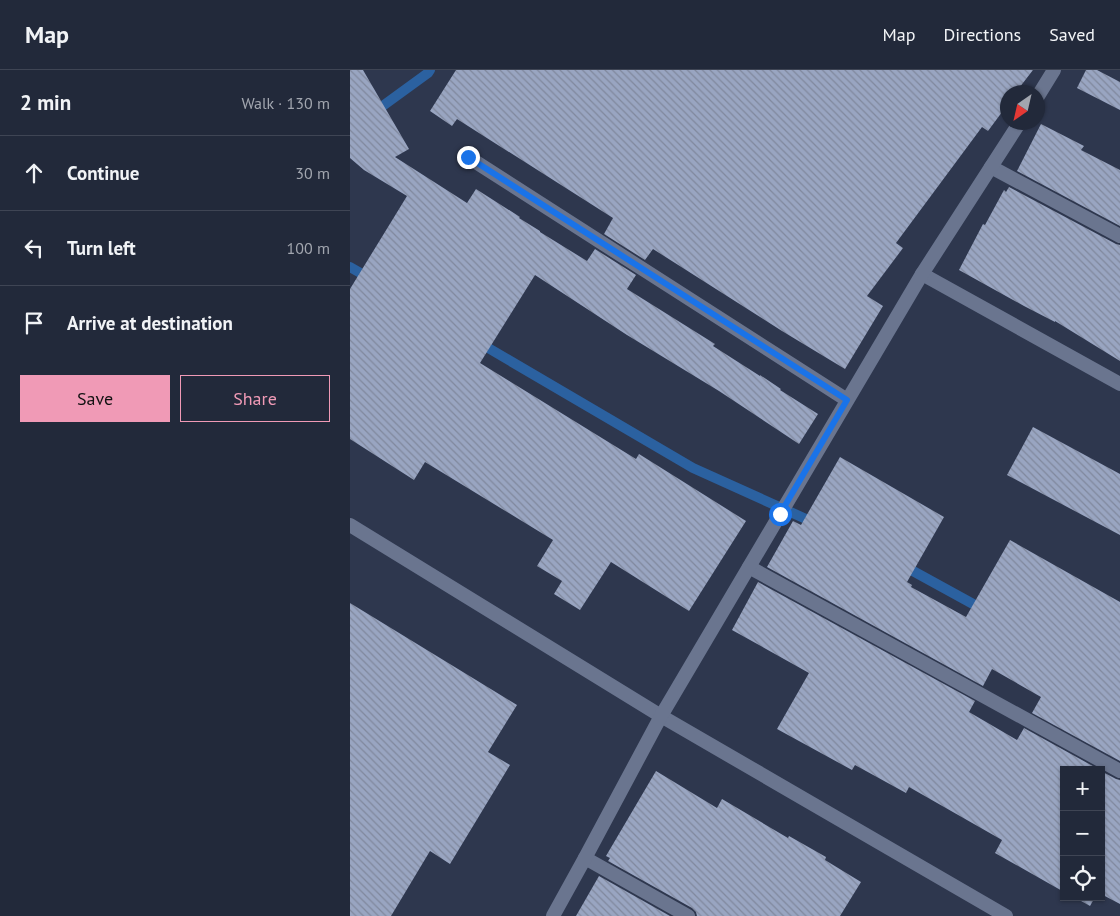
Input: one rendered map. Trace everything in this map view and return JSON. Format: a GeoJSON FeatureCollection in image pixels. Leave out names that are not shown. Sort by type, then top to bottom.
{"type":"FeatureCollection","features":[{"type":"Feature","properties":{"kind":"street"},"geometry":{"type":"LineString","coordinates":[[1045,85],[1054,70]]}},
{"type":"Feature","properties":{"kind":"street"},"geometry":{"type":"LineString","coordinates":[[553,916],[661,716],[749,566],[922,274],[1015,130]]}},
{"type":"Feature","properties":{"kind":"street"},"geometry":{"type":"LineString","coordinates":[[468,157],[847,400]]}},
{"type":"Feature","properties":{"kind":"street"},"geometry":{"type":"LineString","coordinates":[[991,167],[1120,236]]}},
{"type":"Feature","properties":{"kind":"street"},"geometry":{"type":"LineString","coordinates":[[922,274],[1120,384]]}},
{"type":"Feature","properties":{"kind":"street"},"geometry":{"type":"LineString","coordinates":[[350,525],[661,716],[1006,916]]}},
{"type":"Feature","properties":{"kind":"street"},"geometry":{"type":"LineString","coordinates":[[749,566],[1120,771]]}},
{"type":"Feature","properties":{"kind":"street"},"geometry":{"type":"LineString","coordinates":[[585,858],[688,916]]}},
{"type":"Feature","properties":{"kind":"building"},"geometry":{"type":"Polygon","coordinates":[[[350,70],[363,70],[409,149],[395,157],[467,203],[476,189],[587,261],[595,249],[636,275],[627,289],[715,344],[713,346],[818,414],[799,444],[719,391],[627,335],[535,275],[480,363],[636,459],[639,454],[746,521],[689,611],[611,562],[580,610],[554,594],[562,581],[537,566],[553,540],[425,462],[414,480],[350,439],[350,289],[407,196],[364,170],[350,158],[350,70]]]}},
{"type":"Feature","properties":{"kind":"building"},"geometry":{"type":"Polygon","coordinates":[[[456,70],[1033,70],[1021,85],[1000,85],[1000,115],[988,131],[982,127],[896,243],[903,248],[867,296],[883,306],[845,369],[653,249],[645,260],[604,234],[613,218],[457,119],[452,126],[430,111],[456,70]]]}},
{"type":"Feature","properties":{"kind":"building"},"geometry":{"type":"Polygon","coordinates":[[[1086,70],[1097,70],[1120,82],[1120,110],[1077,88],[1086,70]]]}},
{"type":"Feature","properties":{"kind":"building"},"geometry":{"type":"Polygon","coordinates":[[[1045,126],[1084,146],[1081,150],[1120,170],[1120,226],[1017,171],[1038,130],[1045,130],[1045,126]]]}},
{"type":"Feature","properties":{"kind":"building"},"geometry":{"type":"Polygon","coordinates":[[[1009,187],[1120,245],[1120,361],[1055,321],[959,270],[983,224],[985,225],[1004,190],[1006,192],[1009,187]]]}},
{"type":"Feature","properties":{"kind":"building"},"geometry":{"type":"Polygon","coordinates":[[[1033,427],[1120,474],[1120,535],[1007,475],[1033,427]]]}},
{"type":"Feature","properties":{"kind":"building"},"geometry":{"type":"Polygon","coordinates":[[[840,457],[944,517],[907,582],[912,585],[911,587],[966,617],[1010,540],[1120,602],[1120,761],[1032,713],[1041,697],[992,669],[983,686],[767,567],[793,521],[801,525],[840,457]]]}},
{"type":"Feature","properties":{"kind":"building"},"geometry":{"type":"Polygon","coordinates":[[[758,582],[975,701],[969,712],[1017,740],[1024,728],[1093,766],[1060,766],[1060,890],[995,853],[1002,840],[909,787],[906,793],[855,765],[852,770],[777,729],[809,673],[732,630],[758,582]]]}},
{"type":"Feature","properties":{"kind":"building"},"geometry":{"type":"Polygon","coordinates":[[[350,603],[517,705],[488,752],[510,765],[450,864],[430,851],[391,916],[350,916],[350,603]]]}},
{"type":"Feature","properties":{"kind":"building"},"geometry":{"type":"Polygon","coordinates":[[[656,771],[717,808],[722,799],[788,838],[789,836],[826,857],[825,860],[861,882],[840,916],[697,916],[692,908],[608,861],[610,858],[606,856],[656,771]]]}},
{"type":"Feature","properties":{"kind":"building"},"geometry":{"type":"Polygon","coordinates":[[[1105,773],[1120,780],[1120,904],[1105,896],[1105,773]]]}},
{"type":"Feature","properties":{"kind":"building"},"geometry":{"type":"Polygon","coordinates":[[[599,876],[670,916],[576,916],[599,876]]]}},
{"type":"Feature","properties":{"kind":"building"},"geometry":{"type":"Polygon","coordinates":[[[1081,901],[1093,901],[1090,906],[1081,901]]]}},
{"type":"Feature","properties":{"kind":"waterway"},"geometry":{"type":"LineString","coordinates":[[373,113],[430,70]]}},
{"type":"Feature","properties":{"kind":"waterway"},"geometry":{"type":"LineString","coordinates":[[350,267],[371,279]]}},
{"type":"Feature","properties":{"kind":"waterway"},"geometry":{"type":"LineString","coordinates":[[478,342],[693,468],[817,524]]}},
{"type":"Feature","properties":{"kind":"waterway"},"geometry":{"type":"LineString","coordinates":[[902,565],[984,610]]}},
{"type":"Feature","properties":{"kind":"route"},"geometry":{"type":"LineString","coordinates":[[468,157],[847,400],[780,514]]}}]}
